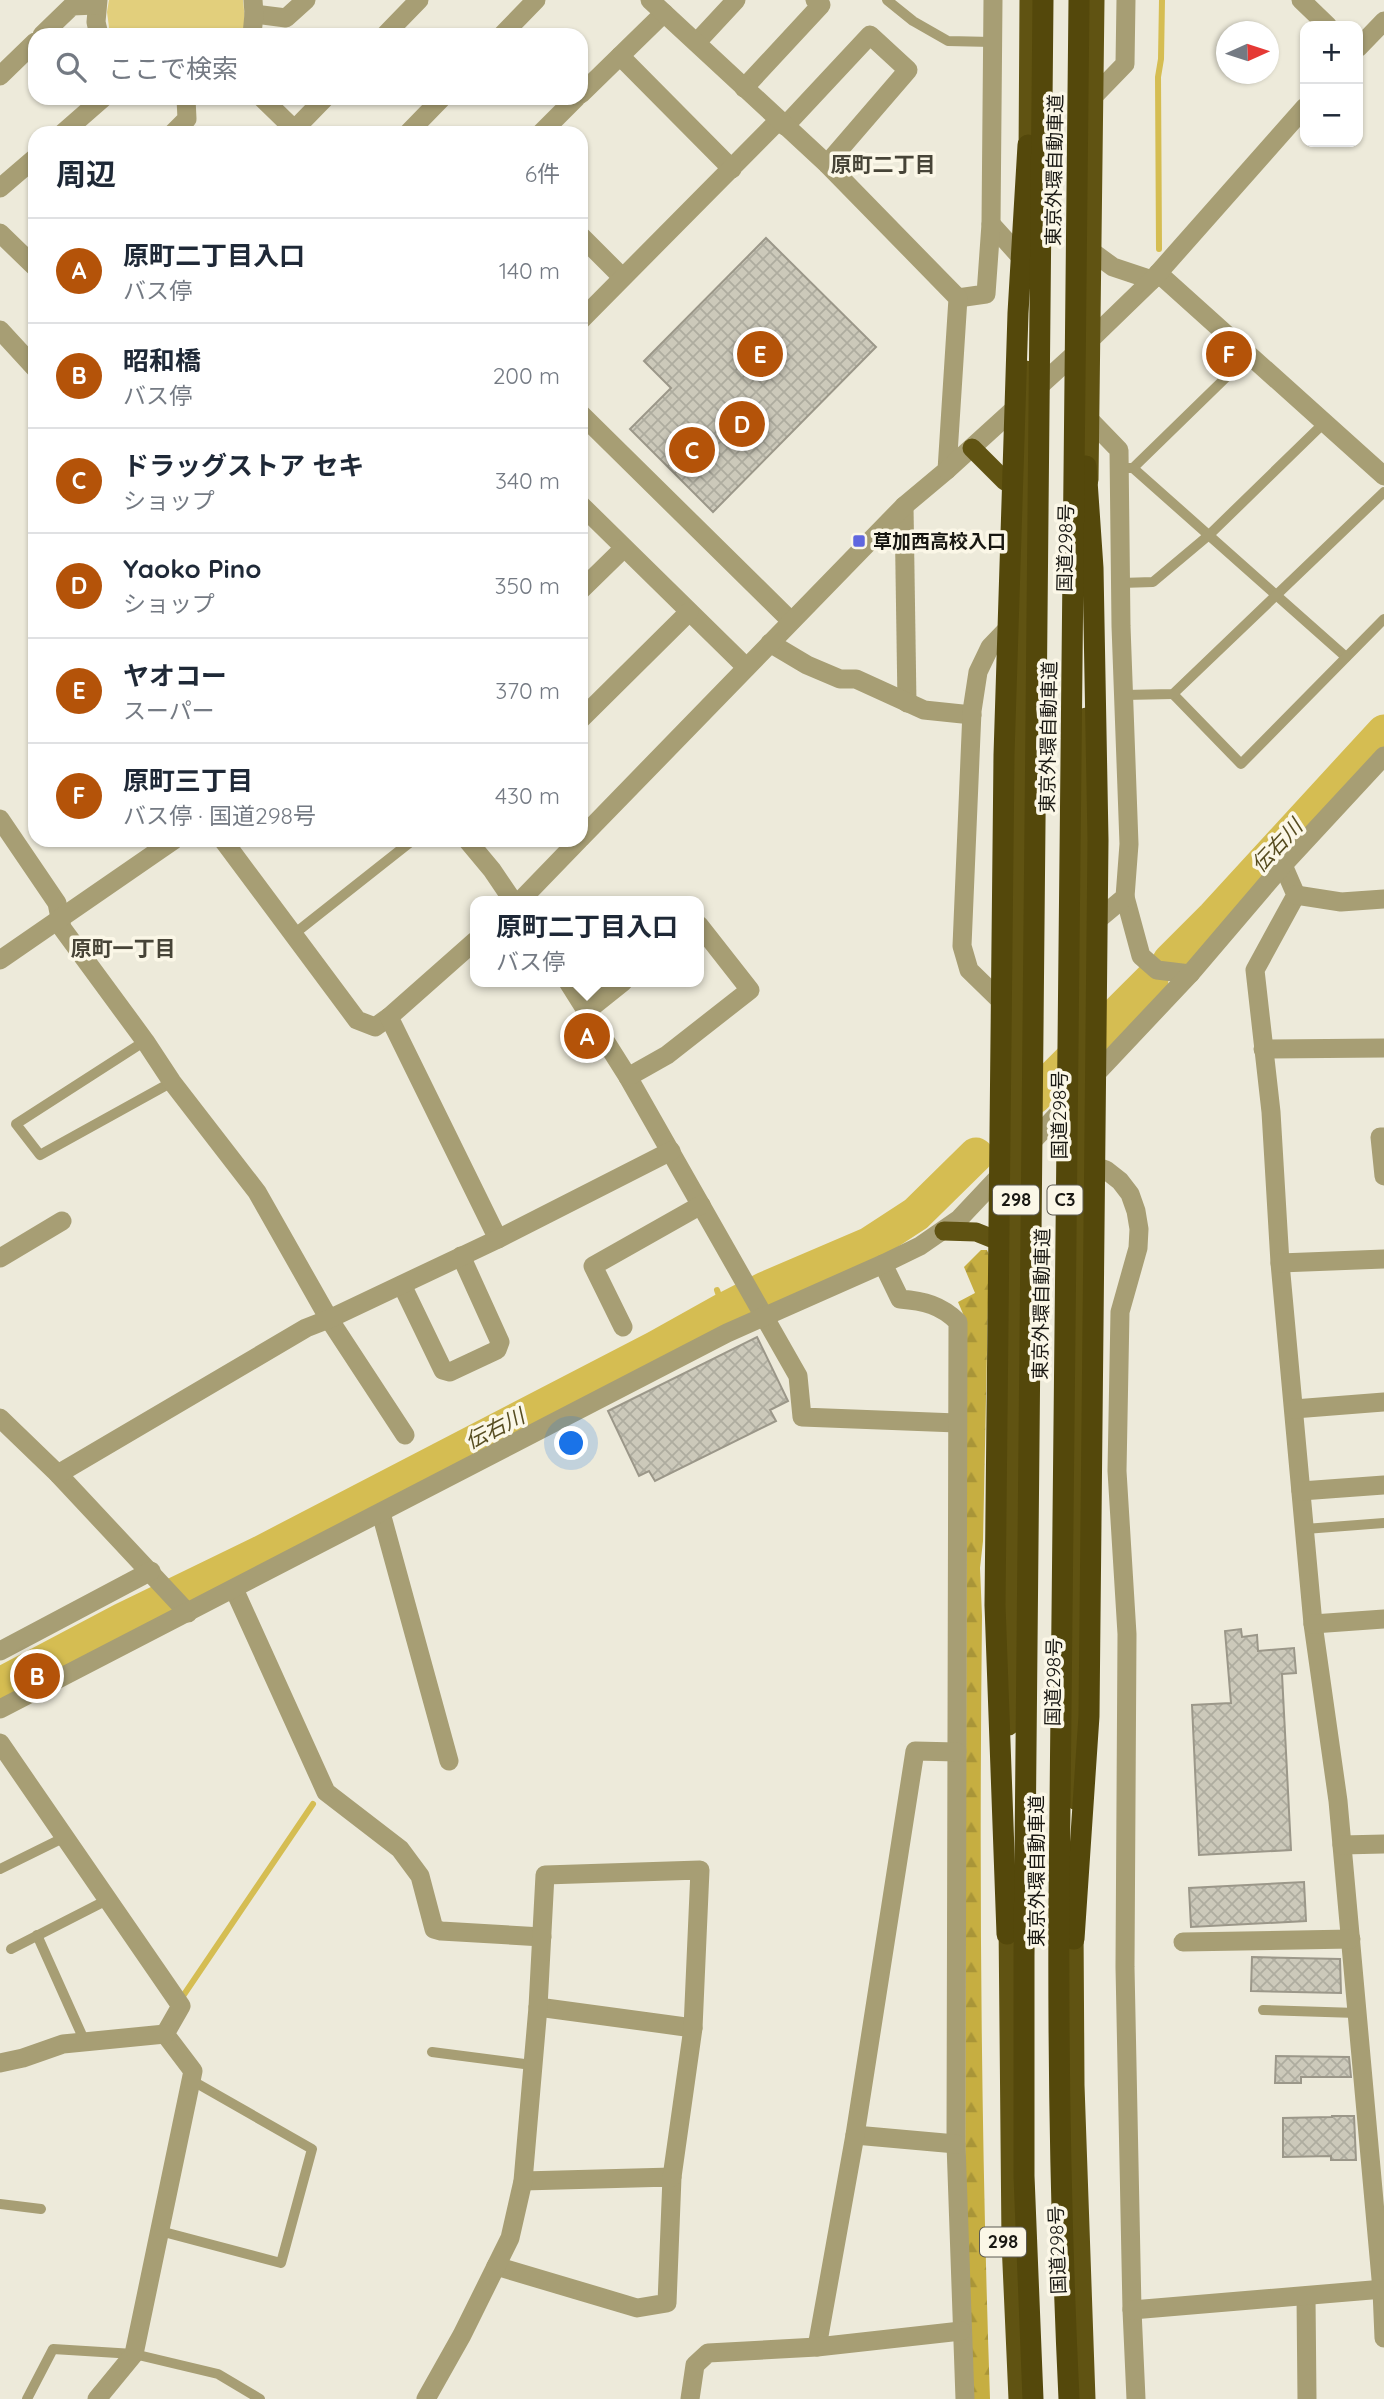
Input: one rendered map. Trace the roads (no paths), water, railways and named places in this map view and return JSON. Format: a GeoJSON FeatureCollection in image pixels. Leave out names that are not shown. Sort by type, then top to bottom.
{"type":"FeatureCollection","features":[{"type":"Feature","properties":{"kind":"highway","name":"298"},"geometry":{"type":"LineString","coordinates":[[1018,2399],[1011,2242],[1007,1934],[1029,0]]}},
{"type":"Feature","properties":{"kind":"highway"},"geometry":{"type":"LineString","coordinates":[[1007,1934],[995,1605],[1004,741],[1018,313],[1031,96],[1041,0]]}},
{"type":"Feature","properties":{"kind":"highway","name":"東京外環自動車道"},"geometry":{"type":"LineString","coordinates":[[1034,2399],[1024,2176],[1024,1943],[1041,0]]}},
{"type":"Feature","properties":{"kind":"highway","name":"東京外環自動車道"},"geometry":{"type":"LineString","coordinates":[[1069,2399],[1058,2086],[1082,333],[1079,0]]}},
{"type":"Feature","properties":{"kind":"highway","name":"国道298号"},"geometry":{"type":"LineString","coordinates":[[1086,2399],[1075,2085],[1074,1939],[1089,419],[1082,333],[1091,251],[1095,0]]}},
{"type":"Feature","properties":{"kind":"highway"},"geometry":{"type":"LineString","coordinates":[[1074,1939],[1089,1716],[1098,840],[1093,568],[1082,333]]}},
{"type":"Feature","properties":{"kind":"highway"},"geometry":{"type":"LineString","coordinates":[[972,448],[996,469],[1005,481],[1024,492]]}},
{"type":"Feature","properties":{"kind":"highway"},"geometry":{"type":"LineString","coordinates":[[944,1231],[976,1232],[1015,1248]]}},
{"type":"Feature","properties":{"kind":"highway"},"geometry":{"type":"LineString","coordinates":[[1075,2085],[1098,2399]]}},
{"type":"Feature","properties":{"kind":"highway","name":"298"},"geometry":{"type":"LineString","coordinates":[[1005,2399],[1002,2259],[1009,2086]]}},
{"type":"Feature","properties":{"kind":"street"},"geometry":{"type":"LineString","coordinates":[[252,28],[253,7],[286,18],[306,0]]}},
{"type":"Feature","properties":{"kind":"street"},"geometry":{"type":"LineString","coordinates":[[392,28],[419,0]]}},
{"type":"Feature","properties":{"kind":"street"},"geometry":{"type":"LineString","coordinates":[[509,28],[536,0]]}},
{"type":"Feature","properties":{"kind":"street"},"geometry":{"type":"LineString","coordinates":[[697,42],[736,0]]}},
{"type":"Feature","properties":{"kind":"street"},"geometry":{"type":"LineString","coordinates":[[744,88],[821,5],[815,0]]}},
{"type":"Feature","properties":{"kind":"street"},"geometry":{"type":"LineString","coordinates":[[958,298],[986,294],[991,224],[993,0]]}},
{"type":"Feature","properties":{"kind":"street"},"geometry":{"type":"LineString","coordinates":[[1094,96],[1125,64],[1126,0]]}},
{"type":"Feature","properties":{"kind":"street"},"geometry":{"type":"LineString","coordinates":[[1301,0],[1323,21]]}},
{"type":"Feature","properties":{"kind":"street"},"geometry":{"type":"LineString","coordinates":[[49,28],[72,6],[97,3],[99,28]]}},
{"type":"Feature","properties":{"kind":"street"},"geometry":{"type":"LineString","coordinates":[[588,87],[620,56],[657,6],[827,164],[958,298],[947,470]]}},
{"type":"Feature","properties":{"kind":"street"},"geometry":{"type":"LineString","coordinates":[[1363,43],[1384,21]]}},
{"type":"Feature","properties":{"kind":"street"},"geometry":{"type":"LineString","coordinates":[[588,313],[870,35],[908,69],[827,164]]}},
{"type":"Feature","properties":{"kind":"street"},"geometry":{"type":"LineString","coordinates":[[0,76],[28,49]]}},
{"type":"Feature","properties":{"kind":"street"},"geometry":{"type":"LineString","coordinates":[[620,56],[732,169]]}},
{"type":"Feature","properties":{"kind":"street"},"geometry":{"type":"LineString","coordinates":[[71,126],[95,105]]}},
{"type":"Feature","properties":{"kind":"street"},"geometry":{"type":"LineString","coordinates":[[180,126],[187,119],[186,105]]}},
{"type":"Feature","properties":{"kind":"street"},"geometry":{"type":"LineString","coordinates":[[269,105],[288,126]]}},
{"type":"Feature","properties":{"kind":"street"},"geometry":{"type":"LineString","coordinates":[[299,126],[319,105]]}},
{"type":"Feature","properties":{"kind":"street"},"geometry":{"type":"LineString","coordinates":[[415,126],[435,105]]}},
{"type":"Feature","properties":{"kind":"street"},"geometry":{"type":"LineString","coordinates":[[548,126],[569,105]]}},
{"type":"Feature","properties":{"kind":"street"},"geometry":{"type":"LineString","coordinates":[[588,831],[904,506],[1026,397],[1082,333],[1155,276],[1300,113]]}},
{"type":"Feature","properties":{"kind":"street"},"geometry":{"type":"LineString","coordinates":[[0,188],[28,164]]}},
{"type":"Feature","properties":{"kind":"street"},"geometry":{"type":"LineString","coordinates":[[991,224],[1026,263]]}},
{"type":"Feature","properties":{"kind":"street"},"geometry":{"type":"LineString","coordinates":[[0,233],[28,260]]}},
{"type":"Feature","properties":{"kind":"street"},"geometry":{"type":"LineString","coordinates":[[588,243],[622,277]]}},
{"type":"Feature","properties":{"kind":"street"},"geometry":{"type":"LineString","coordinates":[[1091,251],[1113,267],[1155,276],[1249,355],[1384,476]]}},
{"type":"Feature","properties":{"kind":"street"},"geometry":{"type":"LineString","coordinates":[[0,330],[28,360]]}},
{"type":"Feature","properties":{"kind":"street"},"geometry":{"type":"LineString","coordinates":[[1089,419],[1119,450],[1126,468],[1121,583],[1129,844],[1125,897],[1141,956],[1157,970],[1190,974]]}},
{"type":"Feature","properties":{"kind":"street"},"geometry":{"type":"LineString","coordinates":[[588,421],[791,621]]}},
{"type":"Feature","properties":{"kind":"street"},"geometry":{"type":"LineString","coordinates":[[904,506],[907,703]]}},
{"type":"Feature","properties":{"kind":"street"},"geometry":{"type":"LineString","coordinates":[[588,512],[746,667]]}},
{"type":"Feature","properties":{"kind":"street"},"geometry":{"type":"LineString","coordinates":[[588,583],[624,548]]}},
{"type":"Feature","properties":{"kind":"street"},"geometry":{"type":"LineString","coordinates":[[1017,1017],[969,970],[962,946],[972,715],[978,672],[990,647],[1023,611]]}},
{"type":"Feature","properties":{"kind":"street"},"geometry":{"type":"LineString","coordinates":[[588,712],[689,612]]}},
{"type":"Feature","properties":{"kind":"street"},"geometry":{"type":"LineString","coordinates":[[770,643],[807,665],[840,679],[856,679],[925,710],[972,715]]}},
{"type":"Feature","properties":{"kind":"street"},"geometry":{"type":"LineString","coordinates":[[0,1709],[185,1609],[234,1589],[381,1513],[759,1310],[883,1264],[944,1231],[959,1219],[1190,974],[1283,865],[1384,756]]}},
{"type":"Feature","properties":{"kind":"street"},"geometry":{"type":"LineString","coordinates":[[0,819],[57,903],[62,929],[172,1082],[257,1192],[329,1319],[405,1435]]}},
{"type":"Feature","properties":{"kind":"street"},"geometry":{"type":"LineString","coordinates":[[0,960],[163,847]]}},
{"type":"Feature","properties":{"kind":"street"},"geometry":{"type":"LineString","coordinates":[[228,847],[358,1020],[375,1027],[470,946]]}},
{"type":"Feature","properties":{"kind":"street"},"geometry":{"type":"LineString","coordinates":[[473,847],[510,896]]}},
{"type":"Feature","properties":{"kind":"street"},"geometry":{"type":"LineString","coordinates":[[525,896],[572,847]]}},
{"type":"Feature","properties":{"kind":"street"},"geometry":{"type":"LineString","coordinates":[[1283,865],[1296,895]]}},
{"type":"Feature","properties":{"kind":"street"},"geometry":{"type":"LineString","coordinates":[[1296,895],[1340,902],[1384,899]]}},
{"type":"Feature","properties":{"kind":"street"},"geometry":{"type":"LineString","coordinates":[[1296,895],[1255,970],[1271,1112],[1280,1263],[1313,1624],[1338,1801],[1352,1939],[1383,2290],[1384,2338]]}},
{"type":"Feature","properties":{"kind":"street"},"geometry":{"type":"LineString","coordinates":[[1084,931],[1125,897]]}},
{"type":"Feature","properties":{"kind":"street"},"geometry":{"type":"LineString","coordinates":[[628,1077],[667,1055],[750,990],[704,931]]}},
{"type":"Feature","properties":{"kind":"street"},"geometry":{"type":"LineString","coordinates":[[572,987],[628,1077],[798,1376],[802,1417],[957,1423]]}},
{"type":"Feature","properties":{"kind":"street"},"geometry":{"type":"LineString","coordinates":[[588,1010],[617,987]]}},
{"type":"Feature","properties":{"kind":"street"},"geometry":{"type":"LineString","coordinates":[[389,1017],[498,1239]]}},
{"type":"Feature","properties":{"kind":"street"},"geometry":{"type":"LineString","coordinates":[[1264,1049],[1384,1048]]}},
{"type":"Feature","properties":{"kind":"street"},"geometry":{"type":"LineString","coordinates":[[1384,1137],[1380,1138],[1384,1177]]}},
{"type":"Feature","properties":{"kind":"street"},"geometry":{"type":"LineString","coordinates":[[58,1474],[306,1328],[498,1239],[671,1151]]}},
{"type":"Feature","properties":{"kind":"street"},"geometry":{"type":"LineString","coordinates":[[1082,1162],[1106,1170],[1120,1181],[1136,1210],[1139,1229],[1138,1248],[1120,1312],[1117,1471],[1127,1634],[1125,1968],[1136,2399]]}},
{"type":"Feature","properties":{"kind":"street"},"geometry":{"type":"LineString","coordinates":[[623,1327],[593,1266],[701,1205]]}},
{"type":"Feature","properties":{"kind":"street"},"geometry":{"type":"LineString","coordinates":[[0,1258],[62,1221]]}},
{"type":"Feature","properties":{"kind":"street"},"geometry":{"type":"LineString","coordinates":[[402,1284],[443,1370],[450,1372],[497,1350],[500,1342],[461,1256]]}},
{"type":"Feature","properties":{"kind":"street"},"geometry":{"type":"LineString","coordinates":[[1280,1263],[1384,1259]]}},
{"type":"Feature","properties":{"kind":"street"},"geometry":{"type":"LineString","coordinates":[[883,1264],[900,1298],[917,1300],[946,1310],[958,1322],[956,2144],[965,2399]]}},
{"type":"Feature","properties":{"kind":"street"},"geometry":{"type":"LineString","coordinates":[[1294,1409],[1384,1402]]}},
{"type":"Feature","properties":{"kind":"street"},"geometry":{"type":"LineString","coordinates":[[0,1418],[58,1474],[185,1609]]}},
{"type":"Feature","properties":{"kind":"street"},"geometry":{"type":"LineString","coordinates":[[0,1444],[19,1436]]}},
{"type":"Feature","properties":{"kind":"street"},"geometry":{"type":"LineString","coordinates":[[1301,1492],[1384,1485]]}},
{"type":"Feature","properties":{"kind":"street"},"geometry":{"type":"LineString","coordinates":[[381,1513],[449,1761]]}},
{"type":"Feature","properties":{"kind":"street"},"geometry":{"type":"LineString","coordinates":[[0,1651],[154,1574]]}},
{"type":"Feature","properties":{"kind":"street"},"geometry":{"type":"LineString","coordinates":[[234,1589],[326,1792],[400,1849],[420,1876],[434,1928],[441,1931],[542,1937]]}},
{"type":"Feature","properties":{"kind":"street"},"geometry":{"type":"LineString","coordinates":[[1313,1624],[1384,1619]]}},
{"type":"Feature","properties":{"kind":"street"},"geometry":{"type":"LineString","coordinates":[[0,1743],[181,2007],[165,2035]]}},
{"type":"Feature","properties":{"kind":"street"},"geometry":{"type":"LineString","coordinates":[[817,2347],[855,2135],[915,1751],[957,1752]]}},
{"type":"Feature","properties":{"kind":"street"},"geometry":{"type":"LineString","coordinates":[[1342,1845],[1384,1844]]}},
{"type":"Feature","properties":{"kind":"street"},"geometry":{"type":"LineString","coordinates":[[426,2399],[510,2238],[523,2181],[538,2007],[545,1875],[700,1870],[693,2028],[672,2177],[667,2303],[637,2308],[496,2266]]}},
{"type":"Feature","properties":{"kind":"street"},"geometry":{"type":"LineString","coordinates":[[1183,1942],[1352,1939]]}},
{"type":"Feature","properties":{"kind":"street"},"geometry":{"type":"LineString","coordinates":[[538,2007],[693,2028]]}},
{"type":"Feature","properties":{"kind":"street"},"geometry":{"type":"LineString","coordinates":[[0,2063],[63,2044],[165,2035]]}},
{"type":"Feature","properties":{"kind":"street"},"geometry":{"type":"LineString","coordinates":[[97,2399],[134,2354],[193,2071],[165,2035]]}},
{"type":"Feature","properties":{"kind":"street"},"geometry":{"type":"LineString","coordinates":[[855,2135],[956,2144]]}},
{"type":"Feature","properties":{"kind":"street"},"geometry":{"type":"LineString","coordinates":[[523,2181],[672,2177]]}},
{"type":"Feature","properties":{"kind":"street"},"geometry":{"type":"LineString","coordinates":[[1132,2310],[1383,2290]]}},
{"type":"Feature","properties":{"kind":"street"},"geometry":{"type":"LineString","coordinates":[[1306,2296],[1307,2399]]}},
{"type":"Feature","properties":{"kind":"street"},"geometry":{"type":"LineString","coordinates":[[690,2399],[695,2365],[708,2353],[817,2347],[961,2331]]}},
{"type":"Feature","properties":{"kind":"lane"},"geometry":{"type":"LineString","coordinates":[[887,0],[912,21],[948,41],[992,42]]}},
{"type":"Feature","properties":{"kind":"lane"},"geometry":{"type":"LineString","coordinates":[[1249,355],[1126,468],[1209,536],[1346,657]]}},
{"type":"Feature","properties":{"kind":"lane"},"geometry":{"type":"LineString","coordinates":[[1121,583],[1153,582],[1209,536],[1324,423]]}},
{"type":"Feature","properties":{"kind":"lane"},"geometry":{"type":"LineString","coordinates":[[1124,695],[1173,694],[1384,492]]}},
{"type":"Feature","properties":{"kind":"lane"},"geometry":{"type":"LineString","coordinates":[[1173,694],[1241,764],[1384,619]]}},
{"type":"Feature","properties":{"kind":"lane"},"geometry":{"type":"LineString","coordinates":[[294,934],[404,847]]}},
{"type":"Feature","properties":{"kind":"lane"},"geometry":{"type":"LineString","coordinates":[[145,1041],[16,1124],[40,1155],[172,1082]]}},
{"type":"Feature","properties":{"kind":"lane"},"geometry":{"type":"LineString","coordinates":[[1304,1529],[1384,1523]]}},
{"type":"Feature","properties":{"kind":"lane"},"geometry":{"type":"LineString","coordinates":[[0,1870],[64,1838]]}},
{"type":"Feature","properties":{"kind":"lane"},"geometry":{"type":"LineString","coordinates":[[11,1949],[107,1900]]}},
{"type":"Feature","properties":{"kind":"lane"},"geometry":{"type":"LineString","coordinates":[[37,1935],[85,2042]]}},
{"type":"Feature","properties":{"kind":"lane"},"geometry":{"type":"LineString","coordinates":[[1263,2010],[1357,2013]]}},
{"type":"Feature","properties":{"kind":"lane"},"geometry":{"type":"LineString","coordinates":[[432,2052],[532,2064]]}},
{"type":"Feature","properties":{"kind":"lane"},"geometry":{"type":"LineString","coordinates":[[160,2231],[281,2263],[312,2149],[191,2080]]}},
{"type":"Feature","properties":{"kind":"lane"},"geometry":{"type":"LineString","coordinates":[[0,2204],[41,2208]]}},
{"type":"Feature","properties":{"kind":"lane"},"geometry":{"type":"LineString","coordinates":[[27,2399],[52,2349],[134,2354],[218,2374],[260,2399]]}},
{"type":"Feature","properties":{"kind":"waterway"},"geometry":{"type":"LineString","coordinates":[[1159,249],[1158,77],[1162,0]]}},
{"type":"Feature","properties":{"kind":"waterway","name":"伝右川"},"geometry":{"type":"LineString","coordinates":[[1170,961],[1214,917],[1384,732]]}},
{"type":"Feature","properties":{"kind":"waterway","name":"伝右川"},"geometry":{"type":"LineString","coordinates":[[1093,1038],[1151,980]]}},
{"type":"Feature","properties":{"kind":"waterway","name":"伝右川"},"geometry":{"type":"LineString","coordinates":[[1034,1097],[1071,1060]]}},
{"type":"Feature","properties":{"kind":"waterway","name":"伝右川"},"geometry":{"type":"LineString","coordinates":[[0,1685],[123,1620],[261,1553],[765,1289],[870,1244],[916,1214],[976,1155]]}},
{"type":"Feature","properties":{"kind":"waterway"},"geometry":{"type":"LineString","coordinates":[[717,1290],[724,1310]]}},
{"type":"Feature","properties":{"kind":"waterway"},"geometry":{"type":"LineString","coordinates":[[181,1999],[313,1804]]}},
{"type":"Feature","properties":{"kind":"place","name":"ヤオコー"},"geometry":{"type":"Point","coordinates":[760,354]}},
{"type":"Feature","properties":{"kind":"place","name":"原町三丁目"},"geometry":{"type":"Point","coordinates":[1229,354]}},
{"type":"Feature","properties":{"kind":"place","name":"Yaoko Pino"},"geometry":{"type":"Point","coordinates":[742,424]}},
{"type":"Feature","properties":{"kind":"place","name":"ドラッグストア セキ"},"geometry":{"type":"Point","coordinates":[692,450]}},
{"type":"Feature","properties":{"kind":"place","name":"草加西高校入口"},"geometry":{"type":"Point","coordinates":[859,541]}},
{"type":"Feature","properties":{"kind":"place","name":"原町二丁目入口"},"geometry":{"type":"Point","coordinates":[587,1036]}},
{"type":"Feature","properties":{"kind":"place","name":"昭和橋"},"geometry":{"type":"Point","coordinates":[37,1676]}},
{"type":"Feature","properties":{"kind":"district","name":"原町二丁目"},"geometry":{"type":"Point","coordinates":[883,165]}},
{"type":"Feature","properties":{"kind":"district","name":"原町一丁目"},"geometry":{"type":"Point","coordinates":[123,949]}}]}
